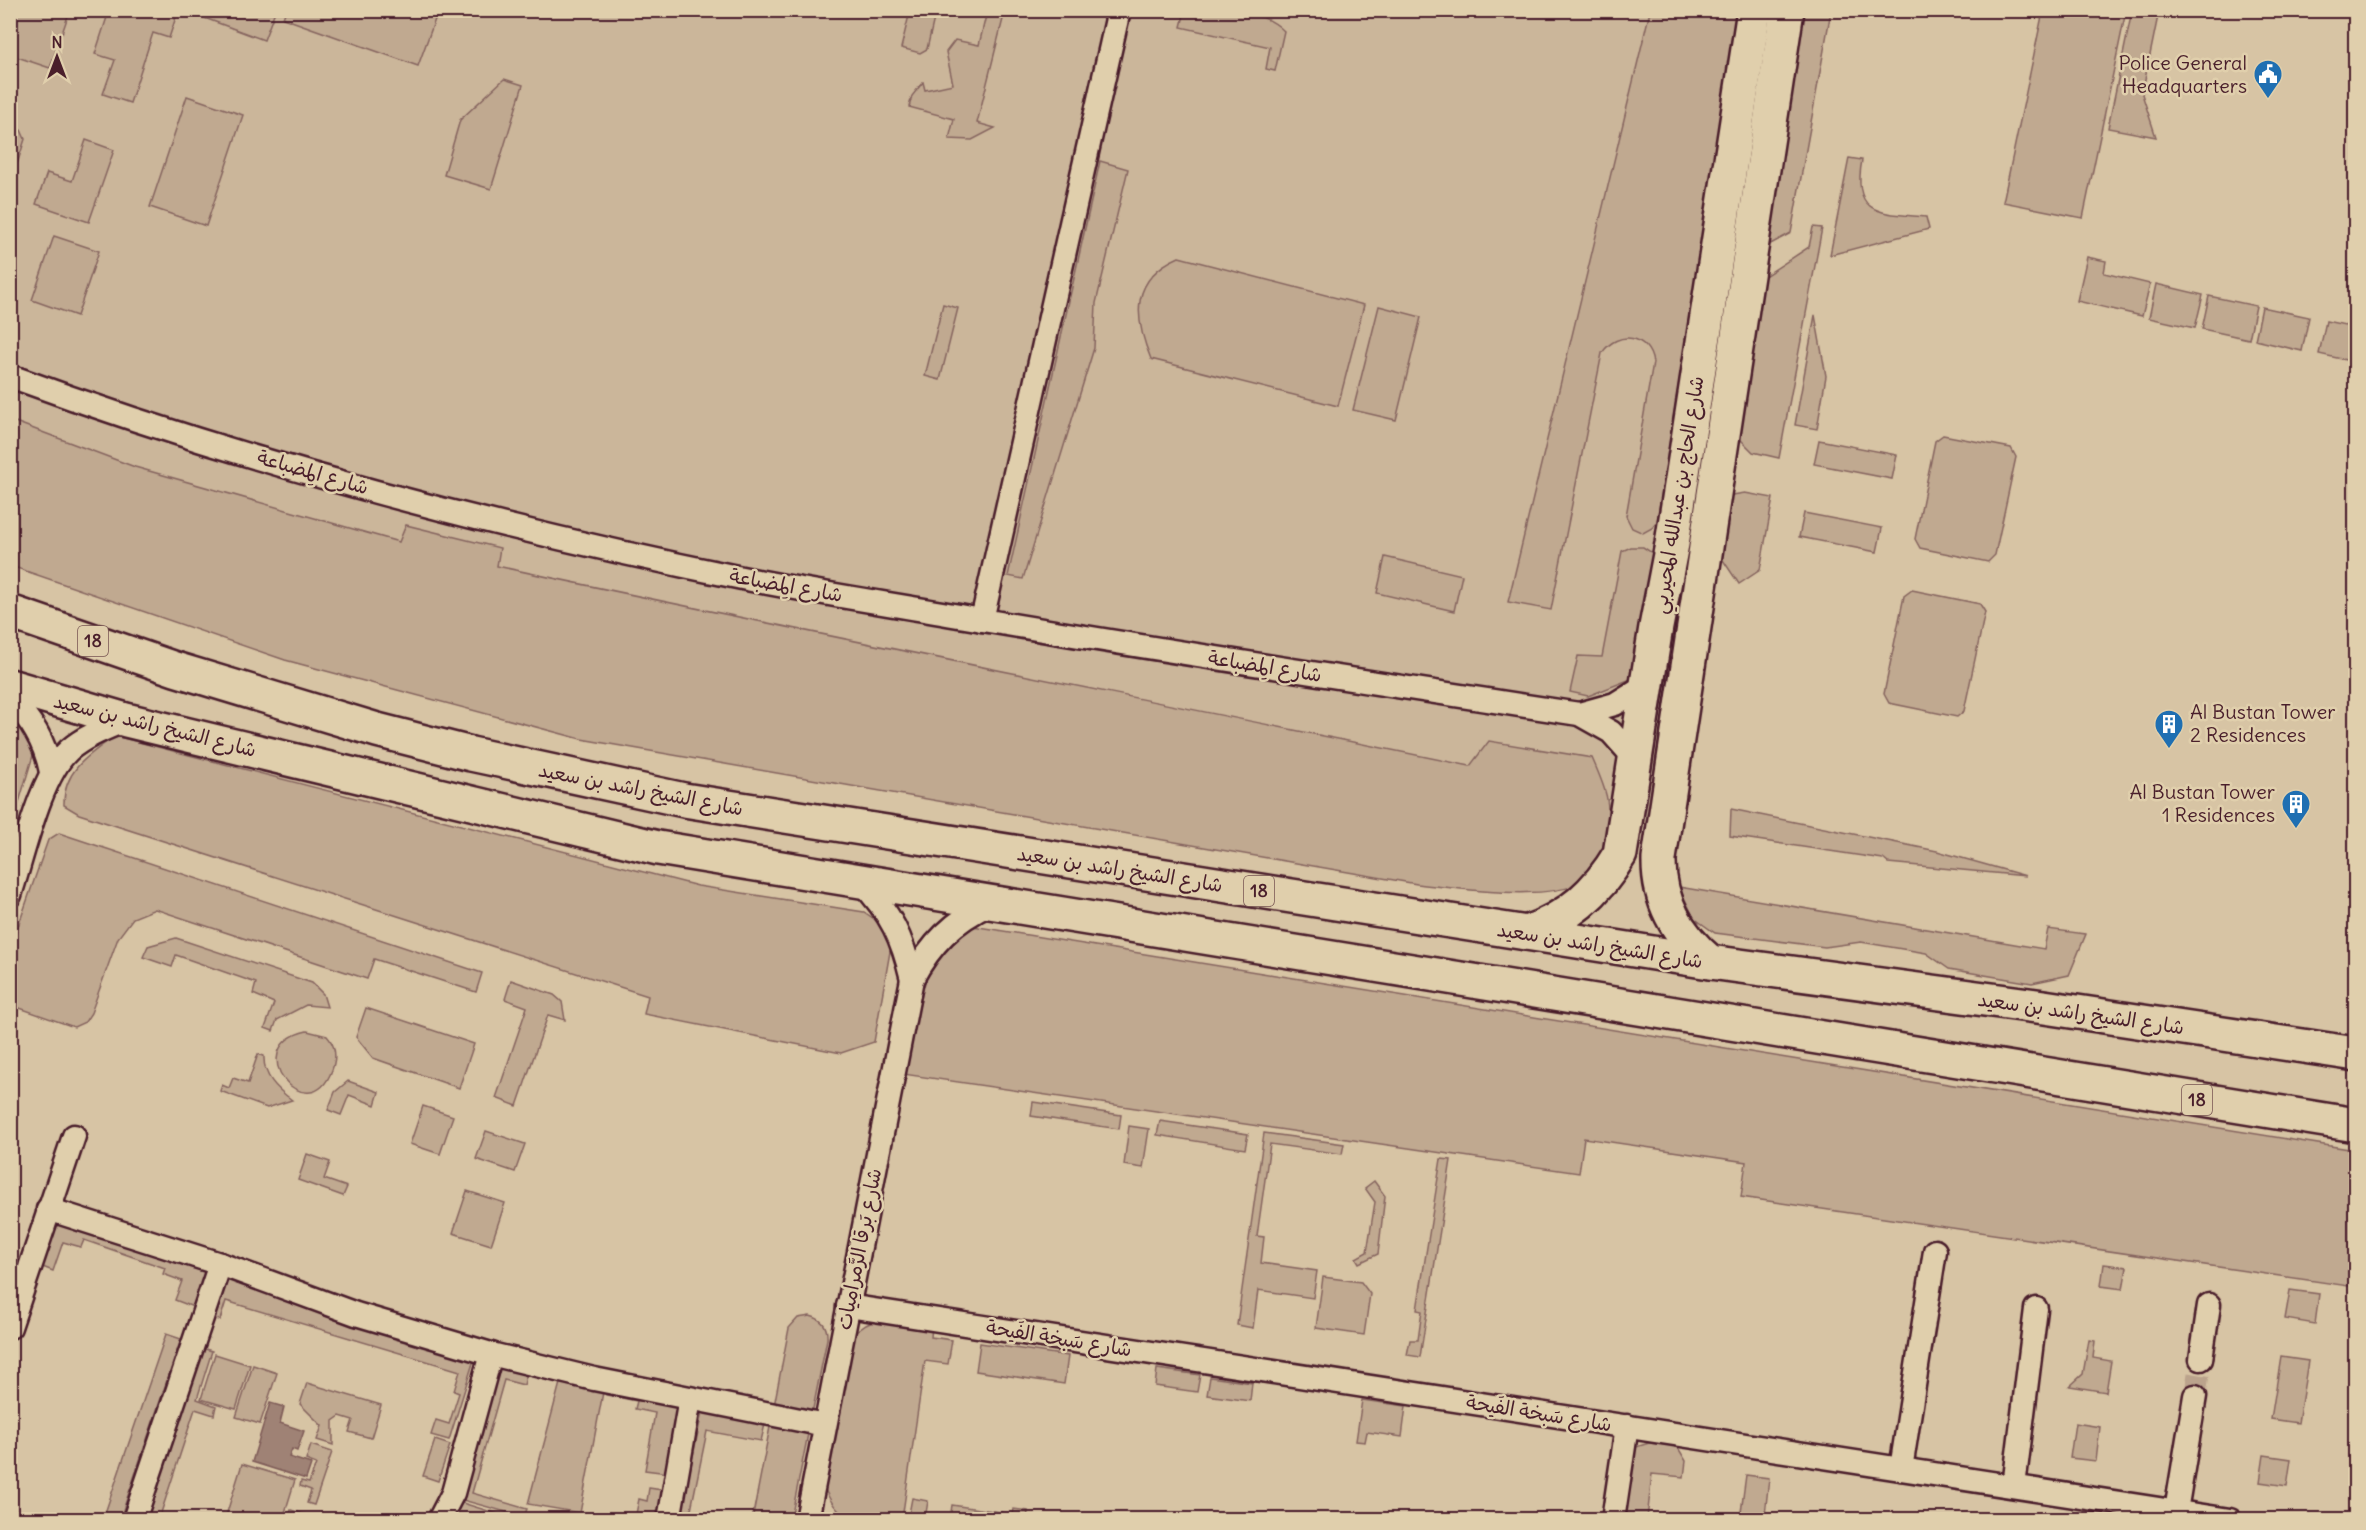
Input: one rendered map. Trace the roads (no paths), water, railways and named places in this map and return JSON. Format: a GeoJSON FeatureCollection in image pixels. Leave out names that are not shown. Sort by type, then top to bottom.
{"type":"FeatureCollection","features":[{"type":"Feature","properties":{"kind":"main road","name":"شارع الحاج بن عبدالله المحيربي"},"geometry":{"type":"LineString","coordinates":[[1526,933],[1559,919],[1581,903],[1600,884],[1620,854],[1672,544],[1754,10]]}},
{"type":"Feature","properties":{"kind":"main road","name":"شارع الحاج بن عبدالله المحيربي"},"geometry":{"type":"LineString","coordinates":[[1710,962],[1694,949],[1671,917],[1658,879],[1659,859],[1788,10]]}},
{"type":"Feature","properties":{"kind":"main road","name":"شارع الشيخ راشد بن سعيد"},"geometry":{"type":"LineString","coordinates":[[10,612],[273,700],[471,754],[708,803],[1710,962],[2044,1007],[2355,1054]]}},
{"type":"Feature","properties":{"kind":"main road","name":"شارع الشيخ راشد بن سعيد"},"geometry":{"type":"LineString","coordinates":[[10,686],[126,720],[658,848],[2355,1125]]}},
{"type":"Feature","properties":{"kind":"main road"},"geometry":{"type":"LineString","coordinates":[[1620,854],[1630,866],[1638,869],[1652,866],[1659,859]]}},
{"type":"Feature","properties":{"kind":"street"},"geometry":{"type":"LineString","coordinates":[[982,620],[1119,10]]}},
{"type":"Feature","properties":{"kind":"street","name":"شارع المِضباعة"},"geometry":{"type":"LineString","coordinates":[[10,376],[239,451],[483,518],[743,579],[1181,654],[1579,714],[1611,732],[1636,760]]}},
{"type":"Feature","properties":{"kind":"street","name":"شارع المِضباعة"},"geometry":{"type":"LineString","coordinates":[[1579,714],[1616,704],[1647,684]]}},
{"type":"Feature","properties":{"kind":"street"},"geometry":{"type":"LineString","coordinates":[[10,698],[27,715],[40,736],[51,772]]}},
{"type":"Feature","properties":{"kind":"street"},"geometry":{"type":"LineString","coordinates":[[10,895],[51,772],[70,749],[82,740],[126,720]]}},
{"type":"Feature","properties":{"kind":"street","name":"شارع بَرقا الرَّمرامِيات"},"geometry":{"type":"LineString","coordinates":[[862,883],[890,916],[900,935],[912,979]]}},
{"type":"Feature","properties":{"kind":"street","name":"شارع بَرقا الرَّمرامِيات"},"geometry":{"type":"LineString","coordinates":[[807,1520],[912,979],[926,955],[953,925],[990,904]]}},
{"type":"Feature","properties":{"kind":"street"},"geometry":{"type":"LineString","coordinates":[[10,1327],[74,1136]]}},
{"type":"Feature","properties":{"kind":"street"},"geometry":{"type":"LineString","coordinates":[[48,1209],[220,1264],[356,1314],[491,1354],[690,1399],[825,1425]]}},
{"type":"Feature","properties":{"kind":"street"},"geometry":{"type":"LineString","coordinates":[[1900,1469],[1935,1251]]}},
{"type":"Feature","properties":{"kind":"street"},"geometry":{"type":"LineString","coordinates":[[134,1520],[220,1264]]}},
{"type":"Feature","properties":{"kind":"street"},"geometry":{"type":"LineString","coordinates":[[2201,1359],[2209,1305]]}},
{"type":"Feature","properties":{"kind":"street","name":"شارع سَبخة الفَيحة"},"geometry":{"type":"LineString","coordinates":[[848,1306],[2230,1520]]}},
{"type":"Feature","properties":{"kind":"street"},"geometry":{"type":"LineString","coordinates":[[2014,1486],[2036,1309]]}},
{"type":"Feature","properties":{"kind":"street"},"geometry":{"type":"LineString","coordinates":[[439,1520],[453,1493],[491,1354]]}},
{"type":"Feature","properties":{"kind":"street"},"geometry":{"type":"LineString","coordinates":[[2176,1511],[2195,1396]]}},
{"type":"Feature","properties":{"kind":"street"},"geometry":{"type":"LineString","coordinates":[[669,1520],[690,1399]]}},
{"type":"Feature","properties":{"kind":"street"},"geometry":{"type":"LineString","coordinates":[[1613,1520],[1627,1426]]}},
{"type":"Feature","properties":{"kind":"tunnel"},"geometry":{"type":"LineString","coordinates":[[2195,1396],[2201,1359]]}},
{"type":"Feature","properties":{"kind":"place","name":"Police General Headquarters"},"geometry":{"type":"Point","coordinates":[2268,100]}},
{"type":"Feature","properties":{"kind":"place","name":"Al Bustan Tower 2 Residences"},"geometry":{"type":"Point","coordinates":[2169,750]}},
{"type":"Feature","properties":{"kind":"place","name":"Al Bustan Tower 1 Residences"},"geometry":{"type":"Point","coordinates":[2296,830]}}]}
